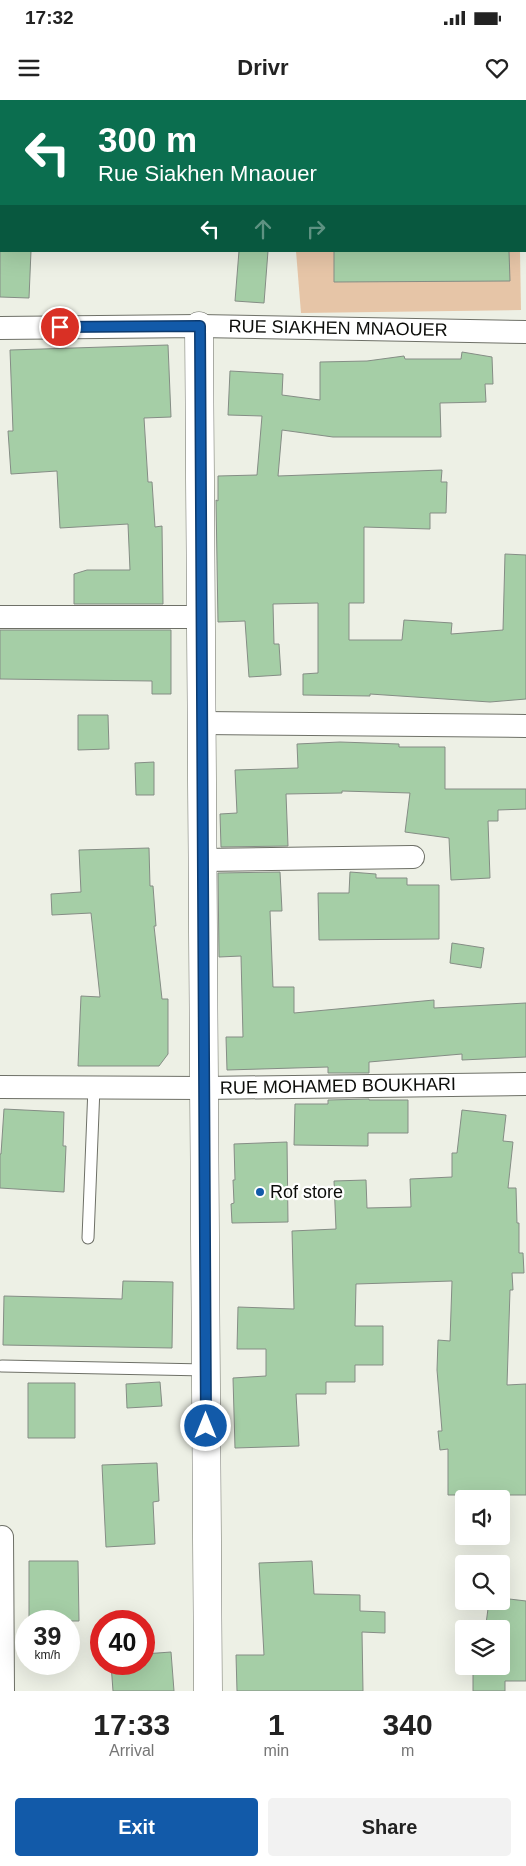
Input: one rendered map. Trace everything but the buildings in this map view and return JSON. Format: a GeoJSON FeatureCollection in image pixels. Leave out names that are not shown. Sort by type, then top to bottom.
{"type":"FeatureCollection","features":[{"type":"Feature","properties":{"kind":"street","name":"RUE SIAKHEN MNAOUER"},"geometry":{"type":"LineString","coordinates":[[0,328],[200,326],[526,332]]}},
{"type":"Feature","properties":{"kind":"street"},"geometry":{"type":"LineString","coordinates":[[200,326],[200,617],[208,1691]]}},
{"type":"Feature","properties":{"kind":"street"},"geometry":{"type":"LineString","coordinates":[[0,618],[200,617]]}},
{"type":"Feature","properties":{"kind":"street"},"geometry":{"type":"LineString","coordinates":[[202,723],[526,726]]}},
{"type":"Feature","properties":{"kind":"street"},"geometry":{"type":"LineString","coordinates":[[202,860],[413,857]]}},
{"type":"Feature","properties":{"kind":"street","name":"RUE MOHAMED BOUKHARI"},"geometry":{"type":"LineString","coordinates":[[0,1087],[204,1088],[526,1084]]}},
{"type":"Feature","properties":{"kind":"street"},"geometry":{"type":"LineString","coordinates":[[2,1537],[3,1691]]}},
{"type":"Feature","properties":{"kind":"lane"},"geometry":{"type":"LineString","coordinates":[[88,1238],[94,1087]]}},
{"type":"Feature","properties":{"kind":"lane"},"geometry":{"type":"LineString","coordinates":[[2,1366],[206,1370]]}},
{"type":"Feature","properties":{"kind":"shaded area"},"geometry":{"type":"Polygon","coordinates":[[[296,252],[520,252],[521,310],[301,313],[296,252]]]}},
{"type":"Feature","properties":{"kind":"place","name":"Rof store"},"geometry":{"type":"Point","coordinates":[260,1192]}},
{"type":"Feature","properties":{"kind":"route"},"geometry":{"type":"LineString","coordinates":[[60,327],[200,326],[200,617],[206,1426]]}}]}
